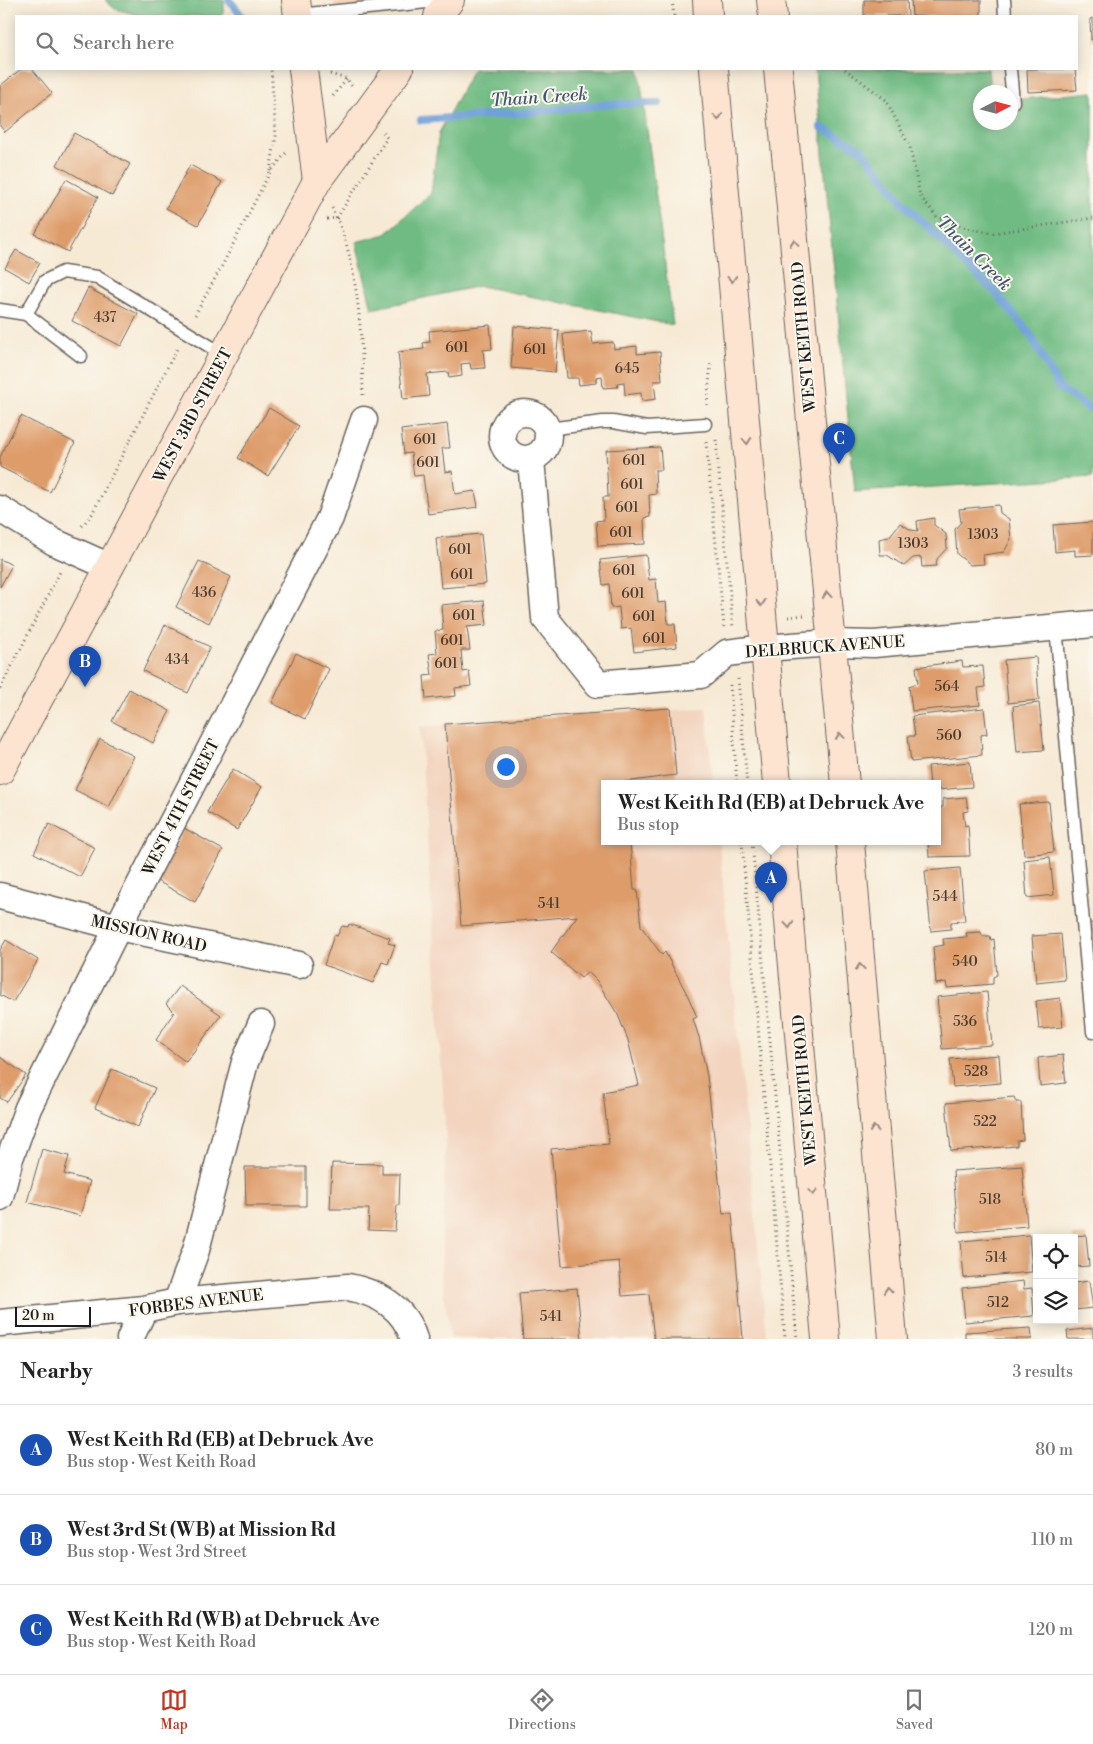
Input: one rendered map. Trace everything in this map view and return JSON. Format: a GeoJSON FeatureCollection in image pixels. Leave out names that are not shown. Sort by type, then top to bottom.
{"type":"FeatureCollection","features":[{"type":"Feature","properties":{"kind":"main road"},"geometry":{"type":"LineString","coordinates":[[439,15],[450,0]]}},
{"type":"Feature","properties":{"kind":"main road"},"geometry":{"type":"LineString","coordinates":[[707,0],[708,15]]}},
{"type":"Feature","properties":{"kind":"main road"},"geometry":{"type":"LineString","coordinates":[[771,0],[773,15]]}},
{"type":"Feature","properties":{"kind":"main road"},"geometry":{"type":"LineString","coordinates":[[303,70],[317,181]]}},
{"type":"Feature","properties":{"kind":"main road","name":"WEST 3RD STREET"},"geometry":{"type":"LineString","coordinates":[[0,771],[317,181],[398,70]]}},
{"type":"Feature","properties":{"kind":"main road"},"geometry":{"type":"LineString","coordinates":[[714,70],[776,780]]}},
{"type":"Feature","properties":{"kind":"main road","name":"WEST KEITH ROAD"},"geometry":{"type":"LineString","coordinates":[[778,70],[845,780]]}},
{"type":"Feature","properties":{"kind":"main road","name":"WEST KEITH ROAD"},"geometry":{"type":"LineString","coordinates":[[782,845],[826,1339]]}},
{"type":"Feature","properties":{"kind":"main road"},"geometry":{"type":"LineString","coordinates":[[850,845],[893,1339]]}},
{"type":"Feature","properties":{"kind":"street"},"geometry":{"type":"LineString","coordinates":[[518,414],[536,415],[548,429],[549,439],[546,448],[540,455],[531,460],[521,460],[512,456],[502,442],[504,425],[509,418],[518,414]]}},
{"type":"Feature","properties":{"kind":"street","name":"WEST 4TH STREET"},"geometry":{"type":"LineString","coordinates":[[0,1197],[10,1158],[28,1108],[118,927],[330,518],[364,420]]}},
{"type":"Feature","properties":{"kind":"street","name":"DELBRUCK AVENUE"},"geometry":{"type":"LineString","coordinates":[[531,460],[545,618],[598,684],[701,675],[727,653],[765,648],[832,643],[874,644],[1093,624]]}},
{"type":"Feature","properties":{"kind":"street"},"geometry":{"type":"LineString","coordinates":[[0,509],[54,542],[110,567]]}},
{"type":"Feature","properties":{"kind":"street","name":"MISSION ROAD"},"geometry":{"type":"LineString","coordinates":[[0,896],[118,927],[299,966]]}},
{"type":"Feature","properties":{"kind":"street"},"geometry":{"type":"LineString","coordinates":[[177,1302],[196,1250],[245,1062],[261,1024]]}},
{"type":"Feature","properties":{"kind":"street","name":"FORBES AVENUE"},"geometry":{"type":"LineString","coordinates":[[0,1323],[144,1309],[177,1302],[348,1287],[376,1294],[388,1302],[410,1326],[414,1339]]}},
{"type":"Feature","properties":{"kind":"street"},"geometry":{"type":"LineString","coordinates":[[130,1339],[144,1309]]}},
{"type":"Feature","properties":{"kind":"lane"},"geometry":{"type":"LineString","coordinates":[[297,10],[368,9],[450,0]]}},
{"type":"Feature","properties":{"kind":"lane"},"geometry":{"type":"LineString","coordinates":[[1004,0],[1005,15]]}},
{"type":"Feature","properties":{"kind":"lane"},"geometry":{"type":"LineString","coordinates":[[1010,70],[1011,85]]}},
{"type":"Feature","properties":{"kind":"lane"},"geometry":{"type":"LineString","coordinates":[[26,314],[45,281],[63,272],[97,277],[224,355]]}},
{"type":"Feature","properties":{"kind":"lane"},"geometry":{"type":"LineString","coordinates":[[0,310],[26,314],[81,356]]}},
{"type":"Feature","properties":{"kind":"lane"},"geometry":{"type":"LineString","coordinates":[[548,429],[603,422],[647,428],[704,424]]}},
{"type":"Feature","properties":{"kind":"lane"},"geometry":{"type":"LineString","coordinates":[[1056,627],[1093,1032]]}},
{"type":"Feature","properties":{"kind":"path"},"geometry":{"type":"LineString","coordinates":[[672,0],[674,15]]}},
{"type":"Feature","properties":{"kind":"path"},"geometry":{"type":"LineString","coordinates":[[76,532],[92,514],[270,172],[276,136],[270,70]]}},
{"type":"Feature","properties":{"kind":"path"},"geometry":{"type":"LineString","coordinates":[[846,70],[886,100],[910,147],[920,196],[937,217],[966,228],[994,233],[1093,218]]}},
{"type":"Feature","properties":{"kind":"path"},"geometry":{"type":"LineString","coordinates":[[337,218],[388,138]]}},
{"type":"Feature","properties":{"kind":"path"},"geometry":{"type":"LineString","coordinates":[[317,181],[337,218],[349,254],[358,307],[364,420]]}},
{"type":"Feature","properties":{"kind":"path"},"geometry":{"type":"LineString","coordinates":[[0,689],[61,569]]}},
{"type":"Feature","properties":{"kind":"path"},"geometry":{"type":"LineString","coordinates":[[785,617],[804,616],[808,613]]}},
{"type":"Feature","properties":{"kind":"path"},"geometry":{"type":"LineString","coordinates":[[742,845],[785,1339]]}},
{"type":"Feature","properties":{"kind":"path"},"geometry":{"type":"LineString","coordinates":[[752,845],[797,1339]]}},
{"type":"Feature","properties":{"kind":"shaded area"},"geometry":{"type":"Polygon","coordinates":[[[334,0],[400,0],[390,15],[335,15],[334,0]]]}},
{"type":"Feature","properties":{"kind":"shaded area"},"geometry":{"type":"Polygon","coordinates":[[[706,708],[713,780],[601,780],[601,845],[719,845],[767,1339],[451,1339],[441,1277],[446,1139],[420,727],[706,708]]]}},
{"type":"Feature","properties":{"kind":"green space"},"geometry":{"type":"Polygon","coordinates":[[[105,0],[224,0],[224,11],[222,15],[139,15],[115,9],[105,0]]]}},
{"type":"Feature","properties":{"kind":"green space"},"geometry":{"type":"Polygon","coordinates":[[[472,70],[639,70],[673,325],[480,286],[372,309],[356,242],[386,234],[431,193],[439,133],[472,70]]]}},
{"type":"Feature","properties":{"kind":"green space"},"geometry":{"type":"Polygon","coordinates":[[[815,70],[988,70],[989,85],[973,85],[973,130],[1018,130],[1018,99],[1093,92],[1093,477],[855,492],[815,70]]]}},
{"type":"Feature","properties":{"kind":"building"},"geometry":{"type":"Polygon","coordinates":[[[864,0],[907,0],[908,15],[864,15],[864,0]]]}},
{"type":"Feature","properties":{"kind":"building"},"geometry":{"type":"Polygon","coordinates":[[[911,0],[981,0],[981,15],[912,15],[911,0]]]}},
{"type":"Feature","properties":{"kind":"building"},"geometry":{"type":"Polygon","coordinates":[[[1093,18],[1093,40],[1091,40],[1090,19],[1093,18]]]}},
{"type":"Feature","properties":{"kind":"building"},"geometry":{"type":"Polygon","coordinates":[[[20,70],[33,70],[52,93],[5,132],[0,126],[0,86],[20,70]]]}},
{"type":"Feature","properties":{"kind":"building"},"geometry":{"type":"Polygon","coordinates":[[[1027,70],[1075,70],[1077,90],[1028,92],[1027,70]]]}},
{"type":"Feature","properties":{"kind":"building"},"geometry":{"type":"Polygon","coordinates":[[[74,133],[130,164],[112,196],[57,165],[74,133]]]}},
{"type":"Feature","properties":{"kind":"building"},"geometry":{"type":"Polygon","coordinates":[[[190,165],[222,182],[198,225],[166,208],[190,165]]]}},
{"type":"Feature","properties":{"kind":"building"},"geometry":{"type":"Polygon","coordinates":[[[66,179],[98,197],[68,252],[35,234],[66,179]]]}},
{"type":"Feature","properties":{"kind":"building"},"geometry":{"type":"Polygon","coordinates":[[[16,250],[40,263],[29,282],[5,268],[16,250]]]}},
{"type":"Feature","properties":{"kind":"building"},"geometry":{"type":"Polygon","coordinates":[[[88,288],[138,314],[121,346],[72,321],[88,288]]]}},
{"type":"Feature","properties":{"kind":"building"},"geometry":{"type":"Polygon","coordinates":[[[490,325],[492,349],[483,350],[485,368],[471,369],[470,363],[461,364],[462,376],[449,378],[448,372],[427,374],[429,396],[403,399],[398,352],[424,349],[423,343],[430,342],[429,331],[490,325]]]}},
{"type":"Feature","properties":{"kind":"building"},"geometry":{"type":"Polygon","coordinates":[[[514,326],[559,330],[555,372],[511,368],[514,326]]]}},
{"type":"Feature","properties":{"kind":"building"},"geometry":{"type":"Polygon","coordinates":[[[591,331],[593,344],[613,342],[614,349],[637,346],[637,354],[660,352],[662,381],[654,381],[656,399],[642,401],[641,393],[625,395],[624,382],[617,383],[618,387],[603,388],[602,376],[596,377],[596,383],[579,385],[578,378],[567,378],[563,334],[591,331]]]}},
{"type":"Feature","properties":{"kind":"building"},"geometry":{"type":"Polygon","coordinates":[[[269,408],[299,426],[268,476],[238,458],[269,408]]]}},
{"type":"Feature","properties":{"kind":"building"},"geometry":{"type":"Polygon","coordinates":[[[21,416],[75,443],[50,492],[0,467],[0,457],[21,416]]]}},
{"type":"Feature","properties":{"kind":"building"},"geometry":{"type":"Polygon","coordinates":[[[447,424],[450,448],[442,448],[445,472],[452,471],[455,494],[475,491],[478,507],[428,514],[423,475],[414,476],[411,453],[404,454],[401,430],[447,424]]]}},
{"type":"Feature","properties":{"kind":"building"},"geometry":{"type":"Polygon","coordinates":[[[660,447],[662,470],[655,470],[656,494],[649,495],[650,517],[644,518],[645,544],[598,546],[596,521],[604,520],[603,497],[608,497],[606,450],[660,447]]]}},
{"type":"Feature","properties":{"kind":"building"},"geometry":{"type":"Polygon","coordinates":[[[999,505],[1000,513],[1009,519],[1011,539],[1004,552],[983,555],[984,564],[970,565],[957,554],[955,529],[961,522],[959,509],[999,505]]]}},
{"type":"Feature","properties":{"kind":"building"},"geometry":{"type":"Polygon","coordinates":[[[934,518],[934,525],[946,534],[947,548],[937,559],[936,566],[922,567],[921,557],[913,558],[904,566],[887,555],[880,555],[879,539],[889,537],[900,523],[911,530],[918,531],[917,521],[934,518]]]}},
{"type":"Feature","properties":{"kind":"building"},"geometry":{"type":"Polygon","coordinates":[[[1093,522],[1093,555],[1075,556],[1075,550],[1055,552],[1053,525],[1093,522]]]}},
{"type":"Feature","properties":{"kind":"building"},"geometry":{"type":"Polygon","coordinates":[[[481,534],[486,584],[441,588],[436,538],[481,534]]]}},
{"type":"Feature","properties":{"kind":"building"},"geometry":{"type":"Polygon","coordinates":[[[646,555],[649,580],[656,579],[658,603],[666,602],[668,624],[675,624],[677,647],[634,652],[631,628],[621,629],[619,607],[611,608],[609,584],[603,585],[600,560],[646,555]]]}},
{"type":"Feature","properties":{"kind":"building"},"geometry":{"type":"Polygon","coordinates":[[[0,559],[12,565],[0,587],[0,559]]]}},
{"type":"Feature","properties":{"kind":"building"},"geometry":{"type":"Polygon","coordinates":[[[199,561],[231,577],[209,623],[176,607],[199,561]]]}},
{"type":"Feature","properties":{"kind":"building"},"geometry":{"type":"Polygon","coordinates":[[[484,601],[487,625],[467,627],[470,650],[461,650],[463,672],[469,671],[471,686],[455,688],[456,696],[426,699],[424,676],[432,675],[429,654],[437,653],[435,631],[443,630],[441,605],[484,601]]]}},
{"type":"Feature","properties":{"kind":"building"},"geometry":{"type":"Polygon","coordinates":[[[165,625],[210,647],[188,693],[143,671],[165,625]]]}},
{"type":"Feature","properties":{"kind":"building"},"geometry":{"type":"Polygon","coordinates":[[[296,653],[329,669],[305,719],[272,703],[296,653]]]}},
{"type":"Feature","properties":{"kind":"building"},"geometry":{"type":"Polygon","coordinates":[[[1036,657],[1039,700],[1008,703],[1004,660],[1036,657]]]}},
{"type":"Feature","properties":{"kind":"building"},"geometry":{"type":"Polygon","coordinates":[[[962,661],[963,667],[983,666],[985,687],[978,688],[980,705],[912,711],[909,686],[918,683],[916,667],[962,661]]]}},
{"type":"Feature","properties":{"kind":"building"},"geometry":{"type":"Polygon","coordinates":[[[129,689],[170,711],[153,743],[112,721],[129,689]]]}},
{"type":"Feature","properties":{"kind":"building"},"geometry":{"type":"Polygon","coordinates":[[[1039,703],[1044,750],[1017,752],[1013,706],[1039,703]]]}},
{"type":"Feature","properties":{"kind":"building"},"geometry":{"type":"Polygon","coordinates":[[[670,708],[676,775],[640,780],[601,780],[601,845],[630,845],[634,890],[637,890],[641,926],[662,955],[665,952],[697,1017],[693,1019],[699,1037],[707,1076],[723,1214],[732,1213],[743,1339],[654,1339],[649,1294],[622,1296],[619,1261],[562,1266],[551,1149],[609,1144],[603,1092],[639,1085],[628,1040],[618,1015],[597,981],[588,972],[581,978],[551,952],[577,916],[461,926],[445,724],[670,708]]]}},
{"type":"Feature","properties":{"kind":"building"},"geometry":{"type":"Polygon","coordinates":[[[984,708],[987,734],[981,735],[982,755],[911,762],[908,736],[915,736],[912,716],[984,708]]]}},
{"type":"Feature","properties":{"kind":"building"},"geometry":{"type":"Polygon","coordinates":[[[100,739],[134,756],[109,807],[75,790],[100,739]]]}},
{"type":"Feature","properties":{"kind":"building"},"geometry":{"type":"Polygon","coordinates":[[[970,762],[972,787],[941,790],[941,780],[930,780],[928,766],[970,762]]]}},
{"type":"Feature","properties":{"kind":"building"},"geometry":{"type":"Polygon","coordinates":[[[233,769],[262,787],[237,830],[207,812],[233,769]]]}},
{"type":"Feature","properties":{"kind":"building"},"geometry":{"type":"Polygon","coordinates":[[[966,797],[968,811],[963,812],[965,826],[968,825],[970,856],[929,857],[928,845],[941,845],[941,807],[943,807],[943,799],[966,797]]]}},
{"type":"Feature","properties":{"kind":"building"},"geometry":{"type":"Polygon","coordinates":[[[1049,802],[1054,852],[1024,855],[1019,804],[1049,802]]]}},
{"type":"Feature","properties":{"kind":"building"},"geometry":{"type":"Polygon","coordinates":[[[49,824],[95,848],[80,877],[34,853],[49,824]]]}},
{"type":"Feature","properties":{"kind":"building"},"geometry":{"type":"Polygon","coordinates":[[[184,828],[223,850],[195,902],[157,881],[184,828]]]}},
{"type":"Feature","properties":{"kind":"building"},"geometry":{"type":"Polygon","coordinates":[[[1050,857],[1054,895],[1027,898],[1024,860],[1050,857]]]}},
{"type":"Feature","properties":{"kind":"building"},"geometry":{"type":"Polygon","coordinates":[[[960,868],[965,921],[951,922],[951,929],[931,931],[925,871],[960,868]]]}},
{"type":"Feature","properties":{"kind":"building"},"geometry":{"type":"Polygon","coordinates":[[[1093,923],[1093,953],[1091,953],[1087,924],[1093,923]]]}},
{"type":"Feature","properties":{"kind":"building"},"geometry":{"type":"Polygon","coordinates":[[[349,924],[390,938],[388,943],[395,945],[388,964],[382,962],[373,983],[324,965],[334,935],[337,936],[342,926],[348,927],[349,924]]]}},
{"type":"Feature","properties":{"kind":"building"},"geometry":{"type":"Polygon","coordinates":[[[981,932],[982,936],[990,936],[991,940],[994,939],[997,975],[993,977],[993,984],[947,988],[946,982],[936,984],[933,947],[944,945],[943,939],[967,937],[966,933],[981,932]]]}},
{"type":"Feature","properties":{"kind":"building"},"geometry":{"type":"Polygon","coordinates":[[[1061,934],[1065,980],[1036,983],[1032,936],[1061,934]]]}},
{"type":"Feature","properties":{"kind":"building"},"geometry":{"type":"Polygon","coordinates":[[[6,940],[38,960],[13,1002],[0,995],[0,950],[6,940]]]}},
{"type":"Feature","properties":{"kind":"building"},"geometry":{"type":"Polygon","coordinates":[[[180,986],[221,1015],[186,1062],[156,1040],[174,1012],[166,1004],[180,986]]]}},
{"type":"Feature","properties":{"kind":"building"},"geometry":{"type":"Polygon","coordinates":[[[987,992],[992,1045],[942,1049],[937,997],[987,992]]]}},
{"type":"Feature","properties":{"kind":"building"},"geometry":{"type":"Polygon","coordinates":[[[1060,998],[1063,1027],[1039,1029],[1036,1001],[1060,998]]]}},
{"type":"Feature","properties":{"kind":"building"},"geometry":{"type":"Polygon","coordinates":[[[999,1055],[1001,1083],[953,1087],[950,1059],[999,1055]]]}},
{"type":"Feature","properties":{"kind":"building"},"geometry":{"type":"Polygon","coordinates":[[[1063,1055],[1066,1083],[1040,1086],[1038,1058],[1063,1055]]]}},
{"type":"Feature","properties":{"kind":"building"},"geometry":{"type":"Polygon","coordinates":[[[0,1057],[26,1075],[7,1102],[0,1098],[0,1057]]]}},
{"type":"Feature","properties":{"kind":"building"},"geometry":{"type":"Polygon","coordinates":[[[112,1069],[155,1088],[138,1127],[95,1108],[112,1069]]]}},
{"type":"Feature","properties":{"kind":"building"},"geometry":{"type":"Polygon","coordinates":[[[1014,1097],[1016,1102],[1021,1102],[1023,1140],[1017,1141],[1017,1146],[951,1151],[946,1103],[1014,1097]]]}},
{"type":"Feature","properties":{"kind":"building"},"geometry":{"type":"Polygon","coordinates":[[[42,1149],[69,1156],[64,1174],[90,1181],[80,1216],[27,1202],[42,1149]]]}},
{"type":"Feature","properties":{"kind":"building"},"geometry":{"type":"Polygon","coordinates":[[[332,1163],[382,1164],[382,1174],[400,1174],[399,1206],[397,1205],[395,1231],[368,1230],[369,1209],[330,1209],[332,1163]]]}},
{"type":"Feature","properties":{"kind":"building"},"geometry":{"type":"Polygon","coordinates":[[[1022,1166],[1027,1226],[958,1232],[953,1171],[1022,1166]]]}},
{"type":"Feature","properties":{"kind":"building"},"geometry":{"type":"Polygon","coordinates":[[[245,1167],[306,1167],[306,1206],[246,1206],[245,1167]]]}},
{"type":"Feature","properties":{"kind":"building"},"geometry":{"type":"Polygon","coordinates":[[[1029,1235],[1032,1272],[964,1278],[961,1241],[1029,1235]]]}},
{"type":"Feature","properties":{"kind":"building"},"geometry":{"type":"Polygon","coordinates":[[[1086,1235],[1089,1266],[1078,1267],[1078,1236],[1086,1235]]]}},
{"type":"Feature","properties":{"kind":"building"},"geometry":{"type":"Polygon","coordinates":[[[1023,1281],[1024,1289],[1032,1288],[1033,1316],[965,1322],[962,1288],[1023,1281]]]}},
{"type":"Feature","properties":{"kind":"building"},"geometry":{"type":"Polygon","coordinates":[[[1089,1281],[1093,1308],[1078,1310],[1078,1282],[1089,1281]]]}},
{"type":"Feature","properties":{"kind":"building"},"geometry":{"type":"Polygon","coordinates":[[[577,1288],[582,1339],[523,1339],[519,1293],[577,1288]]]}},
{"type":"Feature","properties":{"kind":"building"},"geometry":{"type":"Polygon","coordinates":[[[1031,1328],[1032,1339],[965,1339],[965,1332],[1031,1328]]]}},
{"type":"Feature","properties":{"kind":"building"},"geometry":{"type":"Polygon","coordinates":[[[1093,1328],[1093,1339],[1068,1339],[1067,1331],[1093,1328]]]}},
{"type":"Feature","properties":{"kind":"waterway","name":"Thain Creek"},"geometry":{"type":"LineString","coordinates":[[229,0],[241,15]]}},
{"type":"Feature","properties":{"kind":"waterway","name":"Thain Creek"},"geometry":{"type":"LineString","coordinates":[[421,120],[522,113],[609,104],[659,103]]}},
{"type":"Feature","properties":{"kind":"waterway","name":"Thain Creek"},"geometry":{"type":"LineString","coordinates":[[821,127],[862,150],[906,206],[995,292],[1030,334],[1059,388],[1093,411]]}},
{"type":"Feature","properties":{"kind":"place","name":"West Keith Rd (WB) at Debruck Ave"},"geometry":{"type":"Point","coordinates":[839,464]}},
{"type":"Feature","properties":{"kind":"place","name":"West 3rd St (WB) at Mission Rd"},"geometry":{"type":"Point","coordinates":[85,687]}},
{"type":"Feature","properties":{"kind":"place","name":"West Keith Rd (EB) at Debruck Ave"},"geometry":{"type":"Point","coordinates":[771,903]}}]}
